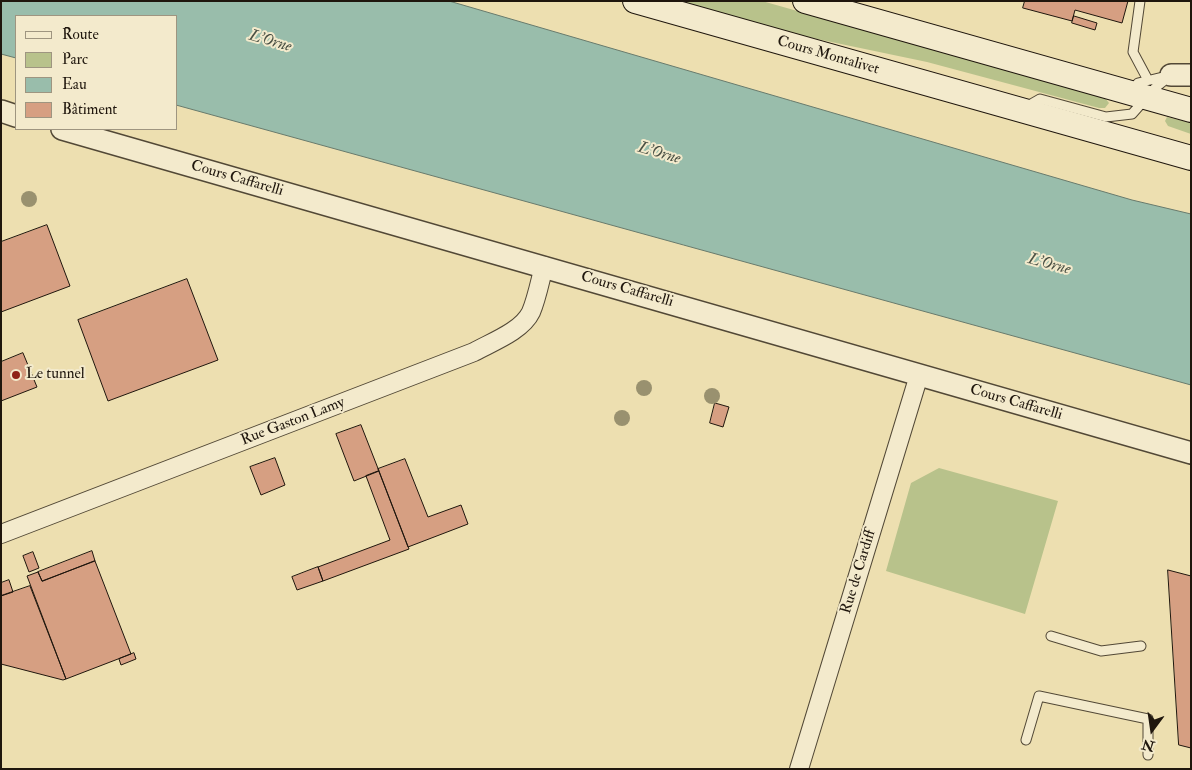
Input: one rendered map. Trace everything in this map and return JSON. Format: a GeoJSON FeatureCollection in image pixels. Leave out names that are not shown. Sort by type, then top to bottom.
{"type":"FeatureCollection","features":[{"type":"Feature","properties":{"kind":"main road","name":"Cours Montalivet"},"geometry":{"type":"LineString","coordinates":[[634,1],[1191,158]]}},
{"type":"Feature","properties":{"kind":"main road"},"geometry":{"type":"LineString","coordinates":[[805,1],[1142,90],[1191,110]]}},
{"type":"Feature","properties":{"kind":"street"},"geometry":{"type":"LineString","coordinates":[[1,111],[15,116]]}},
{"type":"Feature","properties":{"kind":"street","name":"Cours Caffarelli"},"geometry":{"type":"LineString","coordinates":[[66,130],[1191,453]]}},
{"type":"Feature","properties":{"kind":"street","name":"Rue Gaston Lamy"},"geometry":{"type":"LineString","coordinates":[[1,534],[474,352],[509,333],[527,319],[544,266]]}},
{"type":"Feature","properties":{"kind":"street","name":"Rue de Cardiff"},"geometry":{"type":"LineString","coordinates":[[799,769],[918,375]]}},
{"type":"Feature","properties":{"kind":"lane"},"geometry":{"type":"LineString","coordinates":[[1021,110],[1040,99],[1106,117],[1132,114],[1142,90],[1133,52],[1140,1]]}},
{"type":"Feature","properties":{"kind":"lane"},"geometry":{"type":"LineString","coordinates":[[1142,90],[1155,88],[1181,75]]}},
{"type":"Feature","properties":{"kind":"lane"},"geometry":{"type":"LineString","coordinates":[[1142,90],[1181,75]]}},
{"type":"Feature","properties":{"kind":"lane"},"geometry":{"type":"LineString","coordinates":[[1051,636],[1101,651],[1141,646]]}},
{"type":"Feature","properties":{"kind":"lane"},"geometry":{"type":"LineString","coordinates":[[1026,740],[1038,696],[1148,718],[1148,755]]}},
{"type":"Feature","properties":{"kind":"green space"},"geometry":{"type":"Polygon","coordinates":[[[679,1],[762,1],[1105,98],[1109,103],[1105,108],[1099,108],[927,62],[798,35],[679,1]]]}},
{"type":"Feature","properties":{"kind":"green space"},"geometry":{"type":"Polygon","coordinates":[[[1167,117],[1191,123],[1191,134],[1168,126],[1165,121],[1167,117]]]}},
{"type":"Feature","properties":{"kind":"green space"},"geometry":{"type":"Polygon","coordinates":[[[939,468],[1058,501],[1025,614],[886,571],[911,483],[939,468]]]}},
{"type":"Feature","properties":{"kind":"water","name":"L'Orne"},"geometry":{"type":"Polygon","coordinates":[[[1,1],[449,1],[1132,200],[1191,214],[1191,385],[178,106],[178,15],[15,15],[15,58],[1,54],[1,1]]]}},
{"type":"Feature","properties":{"kind":"building"},"geometry":{"type":"Polygon","coordinates":[[[1025,1],[1128,1],[1122,23],[1075,10],[1072,21],[1023,8],[1025,1]]]}},
{"type":"Feature","properties":{"kind":"building"},"geometry":{"type":"Polygon","coordinates":[[[1074,16],[1097,23],[1095,30],[1072,23],[1074,16]]]}},
{"type":"Feature","properties":{"kind":"building"},"geometry":{"type":"Polygon","coordinates":[[[47,225],[70,286],[1,312],[1,242],[47,225]]]}},
{"type":"Feature","properties":{"kind":"building"},"geometry":{"type":"Polygon","coordinates":[[[187,279],[218,360],[108,401],[78,320],[187,279]]]}},
{"type":"Feature","properties":{"kind":"building","name":"Le tunnel"},"geometry":{"type":"Polygon","coordinates":[[[23,353],[37,387],[1,401],[1,362],[23,353]]]}},
{"type":"Feature","properties":{"kind":"building"},"geometry":{"type":"Polygon","coordinates":[[[715,403],[729,407],[723,427],[710,423],[715,403]]]}},
{"type":"Feature","properties":{"kind":"building"},"geometry":{"type":"Polygon","coordinates":[[[361,425],[379,471],[354,481],[336,434],[361,425]]]}},
{"type":"Feature","properties":{"kind":"building"},"geometry":{"type":"Polygon","coordinates":[[[275,458],[285,485],[261,495],[250,467],[275,458]]]}},
{"type":"Feature","properties":{"kind":"building"},"geometry":{"type":"Polygon","coordinates":[[[405,459],[428,517],[461,505],[468,524],[408,547],[378,469],[405,459]]]}},
{"type":"Feature","properties":{"kind":"building"},"geometry":{"type":"Polygon","coordinates":[[[379,471],[409,549],[323,581],[318,567],[390,540],[366,476],[379,471]]]}},
{"type":"Feature","properties":{"kind":"building"},"geometry":{"type":"Polygon","coordinates":[[[92,551],[95,561],[42,581],[38,572],[92,551]]]}},
{"type":"Feature","properties":{"kind":"building"},"geometry":{"type":"Polygon","coordinates":[[[33,552],[39,568],[29,572],[23,556],[33,552]]]}},
{"type":"Feature","properties":{"kind":"building"},"geometry":{"type":"Polygon","coordinates":[[[95,561],[131,654],[66,679],[27,576],[38,572],[42,581],[95,561]]]}},
{"type":"Feature","properties":{"kind":"building"},"geometry":{"type":"Polygon","coordinates":[[[318,567],[323,581],[297,590],[292,577],[318,567]]]}},
{"type":"Feature","properties":{"kind":"building"},"geometry":{"type":"Polygon","coordinates":[[[1168,570],[1191,576],[1191,748],[1179,745],[1168,570]]]}},
{"type":"Feature","properties":{"kind":"building"},"geometry":{"type":"Polygon","coordinates":[[[9,580],[13,592],[1,596],[1,583],[9,580]]]}},
{"type":"Feature","properties":{"kind":"building"},"geometry":{"type":"Polygon","coordinates":[[[30,586],[66,679],[63,680],[1,664],[1,596],[30,586]]]}},
{"type":"Feature","properties":{"kind":"building"},"geometry":{"type":"Polygon","coordinates":[[[134,653],[136,659],[121,665],[119,659],[134,653]]]}},
{"type":"Feature","properties":{"kind":"place","name":"Le tunnel"},"geometry":{"type":"Point","coordinates":[16,375]}}]}
